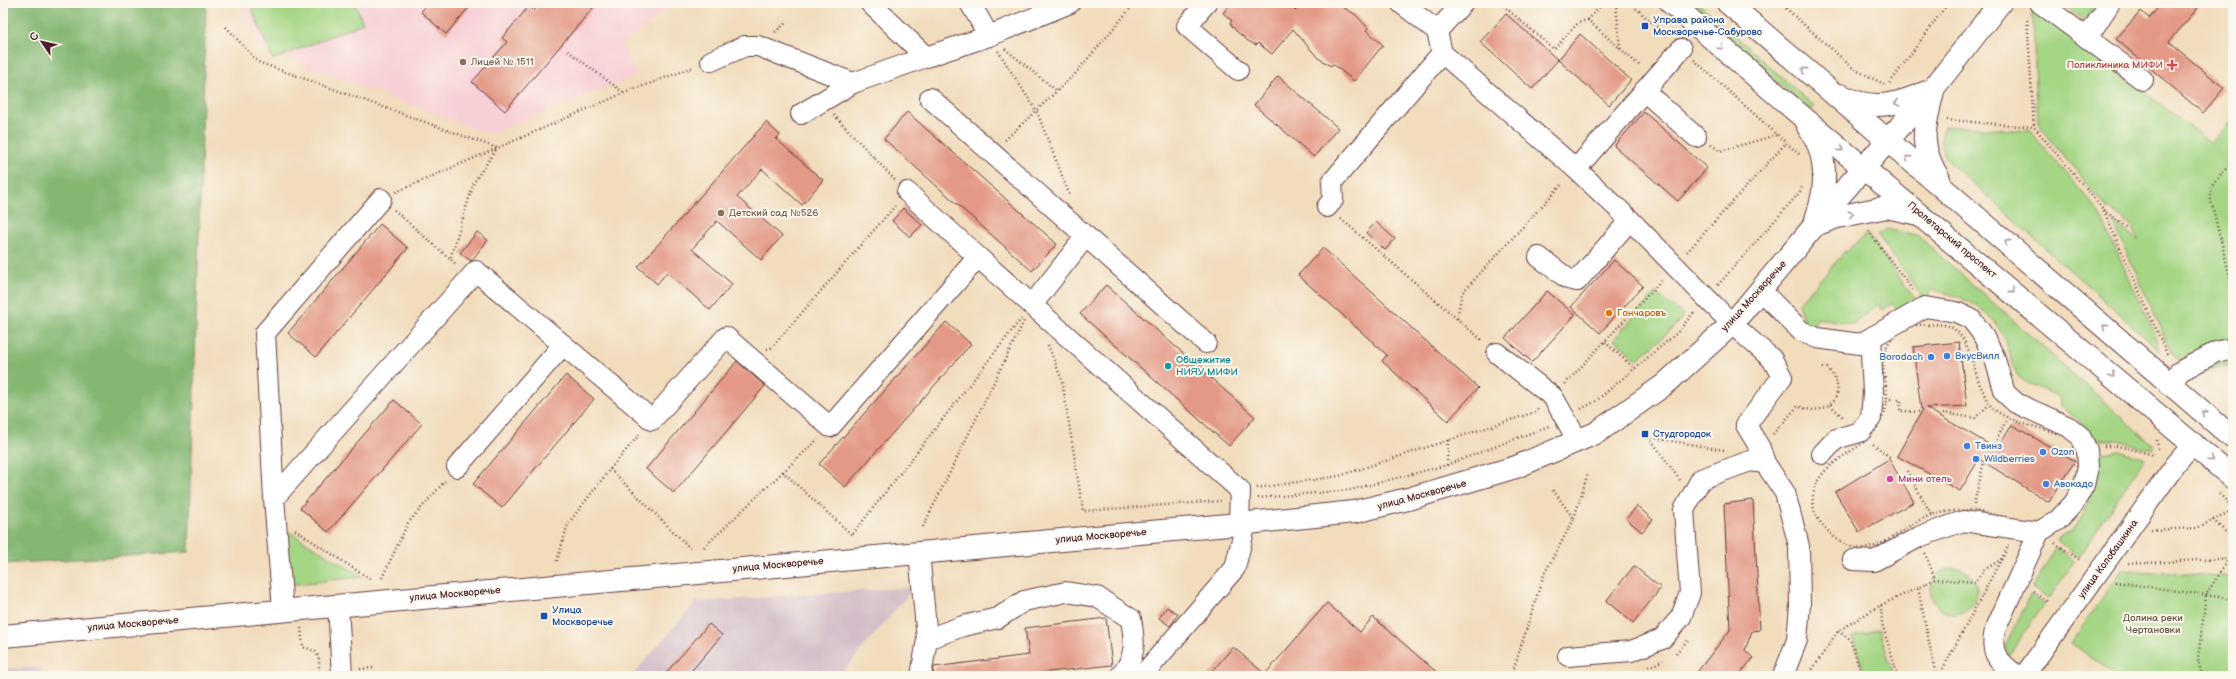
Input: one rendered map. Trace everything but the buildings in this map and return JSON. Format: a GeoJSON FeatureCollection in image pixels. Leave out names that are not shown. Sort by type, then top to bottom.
{"type":"FeatureCollection","features":[{"type":"Feature","properties":{"kind":"main road","name":"Пролетарский проспект"},"geometry":{"type":"LineString","coordinates":[[1670,3],[1798,113],[2194,443],[2233,478]]}},
{"type":"Feature","properties":{"kind":"main road"},"geometry":{"type":"LineString","coordinates":[[1728,3],[1944,188],[2175,378],[2233,438]]}},
{"type":"Feature","properties":{"kind":"main road","name":"улица Москворечье"},"geometry":{"type":"LineString","coordinates":[[3,636],[1354,512],[1401,501],[1505,471],[1596,434],[1664,385],[1732,324],[1814,226],[1933,89],[2000,3]]}},
{"type":"Feature","properties":{"kind":"main road"},"geometry":{"type":"LineString","coordinates":[[1823,85],[1851,101],[1883,106],[1906,101],[1933,89]]}},
{"type":"Feature","properties":{"kind":"main road"},"geometry":{"type":"LineString","coordinates":[[1933,89],[1923,137],[1928,161],[1944,188]]}},
{"type":"Feature","properties":{"kind":"main road"},"geometry":{"type":"LineString","coordinates":[[1798,113],[1815,135],[1824,160],[1823,199],[1814,226]]}},
{"type":"Feature","properties":{"kind":"main road"},"geometry":{"type":"LineString","coordinates":[[1814,226],[1837,217],[1887,208],[1921,215]]}},
{"type":"Feature","properties":{"kind":"street"},"geometry":{"type":"LineString","coordinates":[[870,3],[926,57]]}},
{"type":"Feature","properties":{"kind":"street"},"geometry":{"type":"LineString","coordinates":[[970,3],[989,36]]}},
{"type":"Feature","properties":{"kind":"street"},"geometry":{"type":"LineString","coordinates":[[801,114],[853,83],[989,36],[1070,3]]}},
{"type":"Feature","properties":{"kind":"street"},"geometry":{"type":"LineString","coordinates":[[1206,3],[1187,26],[1238,70]]}},
{"type":"Feature","properties":{"kind":"street"},"geometry":{"type":"LineString","coordinates":[[1401,3],[1436,31],[1442,53],[1576,170],[1630,220],[1732,324],[1772,360],[1782,377],[1746,425],[1760,448],[1764,463],[1785,493],[1799,546],[1800,605],[1796,640],[1783,676]]}},
{"type":"Feature","properties":{"kind":"street"},"geometry":{"type":"LineString","coordinates":[[1436,31],[1463,3]]}},
{"type":"Feature","properties":{"kind":"street"},"geometry":{"type":"LineString","coordinates":[[2086,38],[2110,3]]}},
{"type":"Feature","properties":{"kind":"street"},"geometry":{"type":"LineString","coordinates":[[2033,7],[2086,38],[2143,80]]}},
{"type":"Feature","properties":{"kind":"street"},"geometry":{"type":"LineString","coordinates":[[711,61],[745,46],[758,46],[853,83]]}},
{"type":"Feature","properties":{"kind":"street"},"geometry":{"type":"LineString","coordinates":[[1576,170],[1681,48]]}},
{"type":"Feature","properties":{"kind":"street"},"geometry":{"type":"LineString","coordinates":[[1327,207],[1333,200],[1332,182],[1442,53]]}},
{"type":"Feature","properties":{"kind":"street"},"geometry":{"type":"LineString","coordinates":[[1649,85],[1696,137]]}},
{"type":"Feature","properties":{"kind":"street"},"geometry":{"type":"LineString","coordinates":[[930,98],[1206,343]]}},
{"type":"Feature","properties":{"kind":"street"},"geometry":{"type":"LineString","coordinates":[[907,192],[1240,495],[1243,523],[1235,568],[1142,676]]}},
{"type":"Feature","properties":{"kind":"street"},"geometry":{"type":"LineString","coordinates":[[283,610],[274,498],[265,333],[381,199]]}},
{"type":"Feature","properties":{"kind":"street"},"geometry":{"type":"LineString","coordinates":[[1539,257],[1568,279],[1577,281],[1630,220]]}},
{"type":"Feature","properties":{"kind":"street"},"geometry":{"type":"LineString","coordinates":[[1032,305],[1086,236]]}},
{"type":"Feature","properties":{"kind":"street"},"geometry":{"type":"LineString","coordinates":[[274,498],[476,271],[652,420],[726,337],[830,427],[978,257]]}},
{"type":"Feature","properties":{"kind":"street"},"geometry":{"type":"LineString","coordinates":[[1761,290],[1802,331],[1817,338],[1860,344],[1925,307],[1956,312],[1971,319],[1981,332],[1994,356],[2005,393],[2016,403],[2069,427],[2080,436],[2087,450],[2088,467],[2084,485],[2074,503],[2063,514],[2039,532],[1995,630],[1992,643],[1995,656],[2017,676]]}},
{"type":"Feature","properties":{"kind":"street"},"geometry":{"type":"LineString","coordinates":[[1822,454],[1836,439],[1864,436],[1871,418],[1873,393],[1871,352],[1872,337]]}},
{"type":"Feature","properties":{"kind":"street"},"geometry":{"type":"LineString","coordinates":[[457,467],[563,345]]}},
{"type":"Feature","properties":{"kind":"street"},"geometry":{"type":"LineString","coordinates":[[2175,378],[2216,352],[2233,348]]}},
{"type":"Feature","properties":{"kind":"street"},"geometry":{"type":"LineString","coordinates":[[1497,353],[1552,397],[1578,441]]}},
{"type":"Feature","properties":{"kind":"street","name":"улица Колобашкина"},"geometry":{"type":"LineString","coordinates":[[2024,676],[2176,464],[2194,443]]}},
{"type":"Feature","properties":{"kind":"street"},"geometry":{"type":"LineString","coordinates":[[1568,656],[1631,652],[1662,640],[1681,617],[1690,593],[1684,510],[1701,479],[1750,461],[1764,463]]}},
{"type":"Feature","properties":{"kind":"street"},"geometry":{"type":"LineString","coordinates":[[1853,560],[1874,561],[1919,537],[1963,521],[2039,532]]}},
{"type":"Feature","properties":{"kind":"street"},"geometry":{"type":"LineString","coordinates":[[919,552],[927,639],[921,676]]}},
{"type":"Feature","properties":{"kind":"street"},"geometry":{"type":"LineString","coordinates":[[927,639],[963,626],[998,618],[1024,600],[1066,592],[1098,597],[1132,619],[1136,646],[1126,669],[1120,676]]}},
{"type":"Feature","properties":{"kind":"street"},"geometry":{"type":"LineString","coordinates":[[338,605],[342,676]]}},
{"type":"Feature","properties":{"kind":"path"},"geometry":{"type":"LineString","coordinates":[[992,152],[1037,112],[1135,3]]}},
{"type":"Feature","properties":{"kind":"path"},"geometry":{"type":"LineString","coordinates":[[1500,3],[1554,49],[1579,22],[1588,20],[1603,3]]}},
{"type":"Feature","properties":{"kind":"path"},"geometry":{"type":"LineString","coordinates":[[1616,3],[1620,48]]}},
{"type":"Feature","properties":{"kind":"path"},"geometry":{"type":"LineString","coordinates":[[1630,3],[1802,157]]}},
{"type":"Feature","properties":{"kind":"path"},"geometry":{"type":"LineString","coordinates":[[1780,3],[1854,69],[1888,86],[1948,3]]}},
{"type":"Feature","properties":{"kind":"path"},"geometry":{"type":"LineString","coordinates":[[2033,7],[2034,126],[2103,209],[2129,229]]}},
{"type":"Feature","properties":{"kind":"path"},"geometry":{"type":"LineString","coordinates":[[1588,20],[1620,48],[1649,85]]}},
{"type":"Feature","properties":{"kind":"path"},"geometry":{"type":"LineString","coordinates":[[226,27],[258,62],[497,148]]}},
{"type":"Feature","properties":{"kind":"path"},"geometry":{"type":"LineString","coordinates":[[989,36],[1057,91]]}},
{"type":"Feature","properties":{"kind":"path"},"geometry":{"type":"LineString","coordinates":[[989,36],[1037,112],[1072,199]]}},
{"type":"Feature","properties":{"kind":"path"},"geometry":{"type":"LineString","coordinates":[[568,51],[624,93]]}},
{"type":"Feature","properties":{"kind":"path"},"geometry":{"type":"LineString","coordinates":[[471,277],[381,199],[624,93],[711,61]]}},
{"type":"Feature","properties":{"kind":"path"},"geometry":{"type":"LineString","coordinates":[[748,356],[771,348],[907,192],[822,102]]}},
{"type":"Feature","properties":{"kind":"path"},"geometry":{"type":"LineString","coordinates":[[1942,120],[2034,126]]}},
{"type":"Feature","properties":{"kind":"path"},"geometry":{"type":"LineString","coordinates":[[1696,137],[1721,151],[1777,135]]}},
{"type":"Feature","properties":{"kind":"path"},"geometry":{"type":"LineString","coordinates":[[1046,339],[1062,380],[1082,511],[1240,495],[1339,476],[1535,412],[1552,397],[1605,342],[1786,143]]}},
{"type":"Feature","properties":{"kind":"path"},"geometry":{"type":"LineString","coordinates":[[450,259],[474,182],[497,148]]}},
{"type":"Feature","properties":{"kind":"path"},"geometry":{"type":"LineString","coordinates":[[2233,164],[2222,173],[2211,186],[2211,200],[2233,289]]}},
{"type":"Feature","properties":{"kind":"path"},"geometry":{"type":"LineString","coordinates":[[1457,319],[1462,293],[1576,170]]}},
{"type":"Feature","properties":{"kind":"path"},"geometry":{"type":"LineString","coordinates":[[1327,207],[1497,353]]}},
{"type":"Feature","properties":{"kind":"path"},"geometry":{"type":"LineString","coordinates":[[2103,209],[2173,367],[2175,378]]}},
{"type":"Feature","properties":{"kind":"path"},"geometry":{"type":"LineString","coordinates":[[1869,231],[1925,307]]}},
{"type":"Feature","properties":{"kind":"path"},"geometry":{"type":"LineString","coordinates":[[783,472],[852,535],[1032,305]]}},
{"type":"Feature","properties":{"kind":"path"},"geometry":{"type":"LineString","coordinates":[[923,527],[1032,305]]}},
{"type":"Feature","properties":{"kind":"path"},"geometry":{"type":"LineString","coordinates":[[1912,325],[1947,325],[1966,340],[1977,378],[1989,405],[2007,417],[2068,437],[2077,452],[2077,467],[2073,485],[2061,506],[2045,519],[2033,522],[1972,510],[1932,514],[1881,545],[1866,548],[1851,547],[1836,540],[1824,528],[1813,506],[1815,487],[1830,464],[1864,436],[1886,412],[1887,399],[1882,369],[1884,356],[1888,345],[1899,331],[1912,325]]}},
{"type":"Feature","properties":{"kind":"path"},"geometry":{"type":"LineString","coordinates":[[1605,342],[1635,369]]}},
{"type":"Feature","properties":{"kind":"path"},"geometry":{"type":"LineString","coordinates":[[1887,399],[1901,400],[1900,411],[1922,412]]}},
{"type":"Feature","properties":{"kind":"path"},"geometry":{"type":"LineString","coordinates":[[1943,413],[1975,418],[1989,405]]}},
{"type":"Feature","properties":{"kind":"path"},"geometry":{"type":"LineString","coordinates":[[1993,447],[2007,417]]}},
{"type":"Feature","properties":{"kind":"path"},"geometry":{"type":"LineString","coordinates":[[557,561],[568,524],[610,469],[652,420]]}},
{"type":"Feature","properties":{"kind":"path"},"geometry":{"type":"LineString","coordinates":[[704,547],[830,427]]}},
{"type":"Feature","properties":{"kind":"path"},"geometry":{"type":"LineString","coordinates":[[1864,436],[1891,458]]}},
{"type":"Feature","properties":{"kind":"path"},"geometry":{"type":"LineString","coordinates":[[1648,437],[1691,497]]}},
{"type":"Feature","properties":{"kind":"path"},"geometry":{"type":"LineString","coordinates":[[1447,465],[1448,440]]}},
{"type":"Feature","properties":{"kind":"path"},"geometry":{"type":"LineString","coordinates":[[2118,446],[2154,455]]}},
{"type":"Feature","properties":{"kind":"path"},"geometry":{"type":"LineString","coordinates":[[1972,510],[1984,462]]}},
{"type":"Feature","properties":{"kind":"path"},"geometry":{"type":"LineString","coordinates":[[382,578],[408,523],[457,467]]}},
{"type":"Feature","properties":{"kind":"path"},"geometry":{"type":"LineString","coordinates":[[610,469],[690,548]]}},
{"type":"Feature","properties":{"kind":"path"},"geometry":{"type":"LineString","coordinates":[[1907,471],[1932,514]]}},
{"type":"Feature","properties":{"kind":"path"},"geometry":{"type":"LineString","coordinates":[[1515,676],[1514,668],[1544,574],[1574,518],[1588,473]]}},
{"type":"Feature","properties":{"kind":"path"},"geometry":{"type":"LineString","coordinates":[[1552,489],[1574,518]]}},
{"type":"Feature","properties":{"kind":"path"},"geometry":{"type":"LineString","coordinates":[[2144,531],[2196,528],[2233,510]]}},
{"type":"Feature","properties":{"kind":"path"},"geometry":{"type":"LineString","coordinates":[[276,518],[370,579]]}},
{"type":"Feature","properties":{"kind":"path"},"geometry":{"type":"LineString","coordinates":[[2213,520],[2233,538]]}},
{"type":"Feature","properties":{"kind":"path"},"geometry":{"type":"LineString","coordinates":[[1937,676],[2003,558],[2016,528]]}},
{"type":"Feature","properties":{"kind":"path"},"geometry":{"type":"LineString","coordinates":[[2055,543],[2080,560]]}},
{"type":"Feature","properties":{"kind":"path"},"geometry":{"type":"LineString","coordinates":[[1808,676],[1838,631],[1881,605],[1935,579],[1975,582],[1984,570],[2003,558]]}},
{"type":"Feature","properties":{"kind":"path"},"geometry":{"type":"LineString","coordinates":[[2202,676],[2198,659],[2206,595],[2229,558]]}},
{"type":"Feature","properties":{"kind":"path"},"geometry":{"type":"LineString","coordinates":[[2127,564],[2233,558]]}},
{"type":"Feature","properties":{"kind":"path"},"geometry":{"type":"LineString","coordinates":[[2107,581],[2233,599]]}},
{"type":"Feature","properties":{"kind":"path"},"geometry":{"type":"LineString","coordinates":[[1918,588],[1937,676]]}},
{"type":"Feature","properties":{"kind":"path"},"geometry":{"type":"LineString","coordinates":[[2030,589],[2049,603]]}},
{"type":"Feature","properties":{"kind":"path"},"geometry":{"type":"LineString","coordinates":[[1881,605],[1882,624],[1898,676]]}},
{"type":"Feature","properties":{"kind":"path"},"geometry":{"type":"LineString","coordinates":[[1838,631],[1850,639],[1862,676]]}},
{"type":"Feature","properties":{"kind":"path"},"geometry":{"type":"LineString","coordinates":[[303,647],[315,651],[318,658],[319,676]]}},
{"type":"Feature","properties":{"kind":"shaded area","name":"Лицей № 1511"},"geometry":{"type":"Polygon","coordinates":[[[242,3],[675,3],[622,45],[636,76],[488,134],[259,48],[242,3]]]}},
{"type":"Feature","properties":{"kind":"shaded area"},"geometry":{"type":"Polygon","coordinates":[[[915,587],[839,676],[632,676],[696,602],[915,587]]]}},
{"type":"Feature","properties":{"kind":"shaded area"},"geometry":{"type":"Polygon","coordinates":[[[3,668],[41,668],[41,676],[3,676],[3,668]]]}},
{"type":"Feature","properties":{"kind":"green space"},"geometry":{"type":"Polygon","coordinates":[[[3,3],[204,3],[206,7],[189,552],[3,564],[3,3]]]}},
{"type":"Feature","properties":{"kind":"green space"},"geometry":{"type":"Polygon","coordinates":[[[266,3],[355,3],[363,23],[273,60],[252,9],[266,3]]]}},
{"type":"Feature","properties":{"kind":"green space"},"geometry":{"type":"Polygon","coordinates":[[[1688,3],[1698,3],[1814,106],[1810,111],[1688,3]]]}},
{"type":"Feature","properties":{"kind":"green space"},"geometry":{"type":"Polygon","coordinates":[[[2060,3],[2095,3],[2086,22],[2060,3]]]}},
{"type":"Feature","properties":{"kind":"green space"},"geometry":{"type":"Polygon","coordinates":[[[2032,7],[2211,143],[2233,119],[2233,364],[2197,374],[2172,354],[2113,222],[2139,241],[2131,225],[2106,207],[2038,124],[2032,7]]]}},
{"type":"Feature","properties":{"kind":"green space"},"geometry":{"type":"Polygon","coordinates":[[[1945,126],[2030,131],[2099,212],[2154,333],[2159,350],[1946,159],[1941,147],[1942,134],[1945,126]]]}},
{"type":"Feature","properties":{"kind":"green space"},"geometry":{"type":"Polygon","coordinates":[[[1887,229],[1917,235],[2155,447],[2153,450],[2118,440],[2091,440],[2077,418],[2060,406],[2059,397],[2021,379],[2018,376],[2014,369],[2007,344],[2001,332],[1986,313],[1967,300],[1931,290],[1926,302],[1878,235],[1887,229]]]}},
{"type":"Feature","properties":{"kind":"green space"},"geometry":{"type":"Polygon","coordinates":[[[1867,234],[1918,303],[1897,309],[1892,304],[1882,310],[1878,304],[1854,324],[1817,318],[1811,331],[1805,325],[1798,304],[1844,253],[1867,234]]]}},
{"type":"Feature","properties":{"kind":"green space"},"geometry":{"type":"Polygon","coordinates":[[[1655,293],[1684,315],[1672,329],[1637,360],[1614,339],[1655,293]]]}},
{"type":"Feature","properties":{"kind":"green space"},"geometry":{"type":"Polygon","coordinates":[[[2118,450],[2145,458],[2079,556],[2057,541],[2074,528],[2086,509],[2092,492],[2094,474],[2093,455],[2118,450]]]}},
{"type":"Feature","properties":{"kind":"green space"},"geometry":{"type":"Polygon","coordinates":[[[281,527],[363,577],[287,585],[281,527]]]}},
{"type":"Feature","properties":{"kind":"green space"},"geometry":{"type":"Polygon","coordinates":[[[2056,547],[2075,561],[2048,599],[2033,588],[2056,547]]]}},
{"type":"Feature","properties":{"kind":"green space"},"geometry":{"type":"Polygon","coordinates":[[[1950,568],[1958,568],[1967,572],[1973,578],[1977,591],[1973,604],[1967,610],[1958,614],[1950,614],[1941,610],[1935,604],[1931,595],[1931,587],[1935,578],[1941,572],[1950,568]]]}},
{"type":"Feature","properties":{"kind":"green space","name":"Долина реки Чертановки"},"geometry":{"type":"Polygon","coordinates":[[[2123,570],[2233,577],[2233,676],[2113,676],[2114,674],[2071,643],[2123,570]]]}},
{"type":"Feature","properties":{"kind":"green space"},"geometry":{"type":"Polygon","coordinates":[[[2030,595],[2044,605],[2008,656],[2005,646],[2030,595]]]}},
{"type":"Feature","properties":{"kind":"green space"},"geometry":{"type":"Polygon","coordinates":[[[1879,629],[1894,676],[1865,676],[1853,637],[1879,629]]]}},
{"type":"Feature","properties":{"kind":"place","name":"Управа района Москворечье-Сабурово"},"geometry":{"type":"Point","coordinates":[1645,26]}},
{"type":"Feature","properties":{"kind":"place","name":"Лицей № 1511"},"geometry":{"type":"Point","coordinates":[463,62]}},
{"type":"Feature","properties":{"kind":"place","name":"Поликлиника МИФИ"},"geometry":{"type":"Point","coordinates":[2172,65]}},
{"type":"Feature","properties":{"kind":"place","name":"Детский сад №526"},"geometry":{"type":"Point","coordinates":[721,213]}},
{"type":"Feature","properties":{"kind":"place","name":"Гончаровъ"},"geometry":{"type":"Point","coordinates":[1609,313]}},
{"type":"Feature","properties":{"kind":"place","name":"ВкусВилл"},"geometry":{"type":"Point","coordinates":[1947,356]}},
{"type":"Feature","properties":{"kind":"place","name":"Borodach"},"geometry":{"type":"Point","coordinates":[1931,357]}},
{"type":"Feature","properties":{"kind":"place","name":"Общежитие НИЯУ МИФИ"},"geometry":{"type":"Point","coordinates":[1168,366]}},
{"type":"Feature","properties":{"kind":"place","name":"Студгородок"},"geometry":{"type":"Point","coordinates":[1645,434]}},
{"type":"Feature","properties":{"kind":"place","name":"Твинз"},"geometry":{"type":"Point","coordinates":[1967,446]}},
{"type":"Feature","properties":{"kind":"place","name":"Ozon"},"geometry":{"type":"Point","coordinates":[2043,452]}},
{"type":"Feature","properties":{"kind":"place","name":"Wildberries"},"geometry":{"type":"Point","coordinates":[1976,459]}},
{"type":"Feature","properties":{"kind":"place","name":"Мини отель"},"geometry":{"type":"Point","coordinates":[1890,479]}},
{"type":"Feature","properties":{"kind":"place","name":"Авокадо"},"geometry":{"type":"Point","coordinates":[2046,484]}},
{"type":"Feature","properties":{"kind":"place","name":"Улица Москворечье"},"geometry":{"type":"Point","coordinates":[544,616]}}]}
